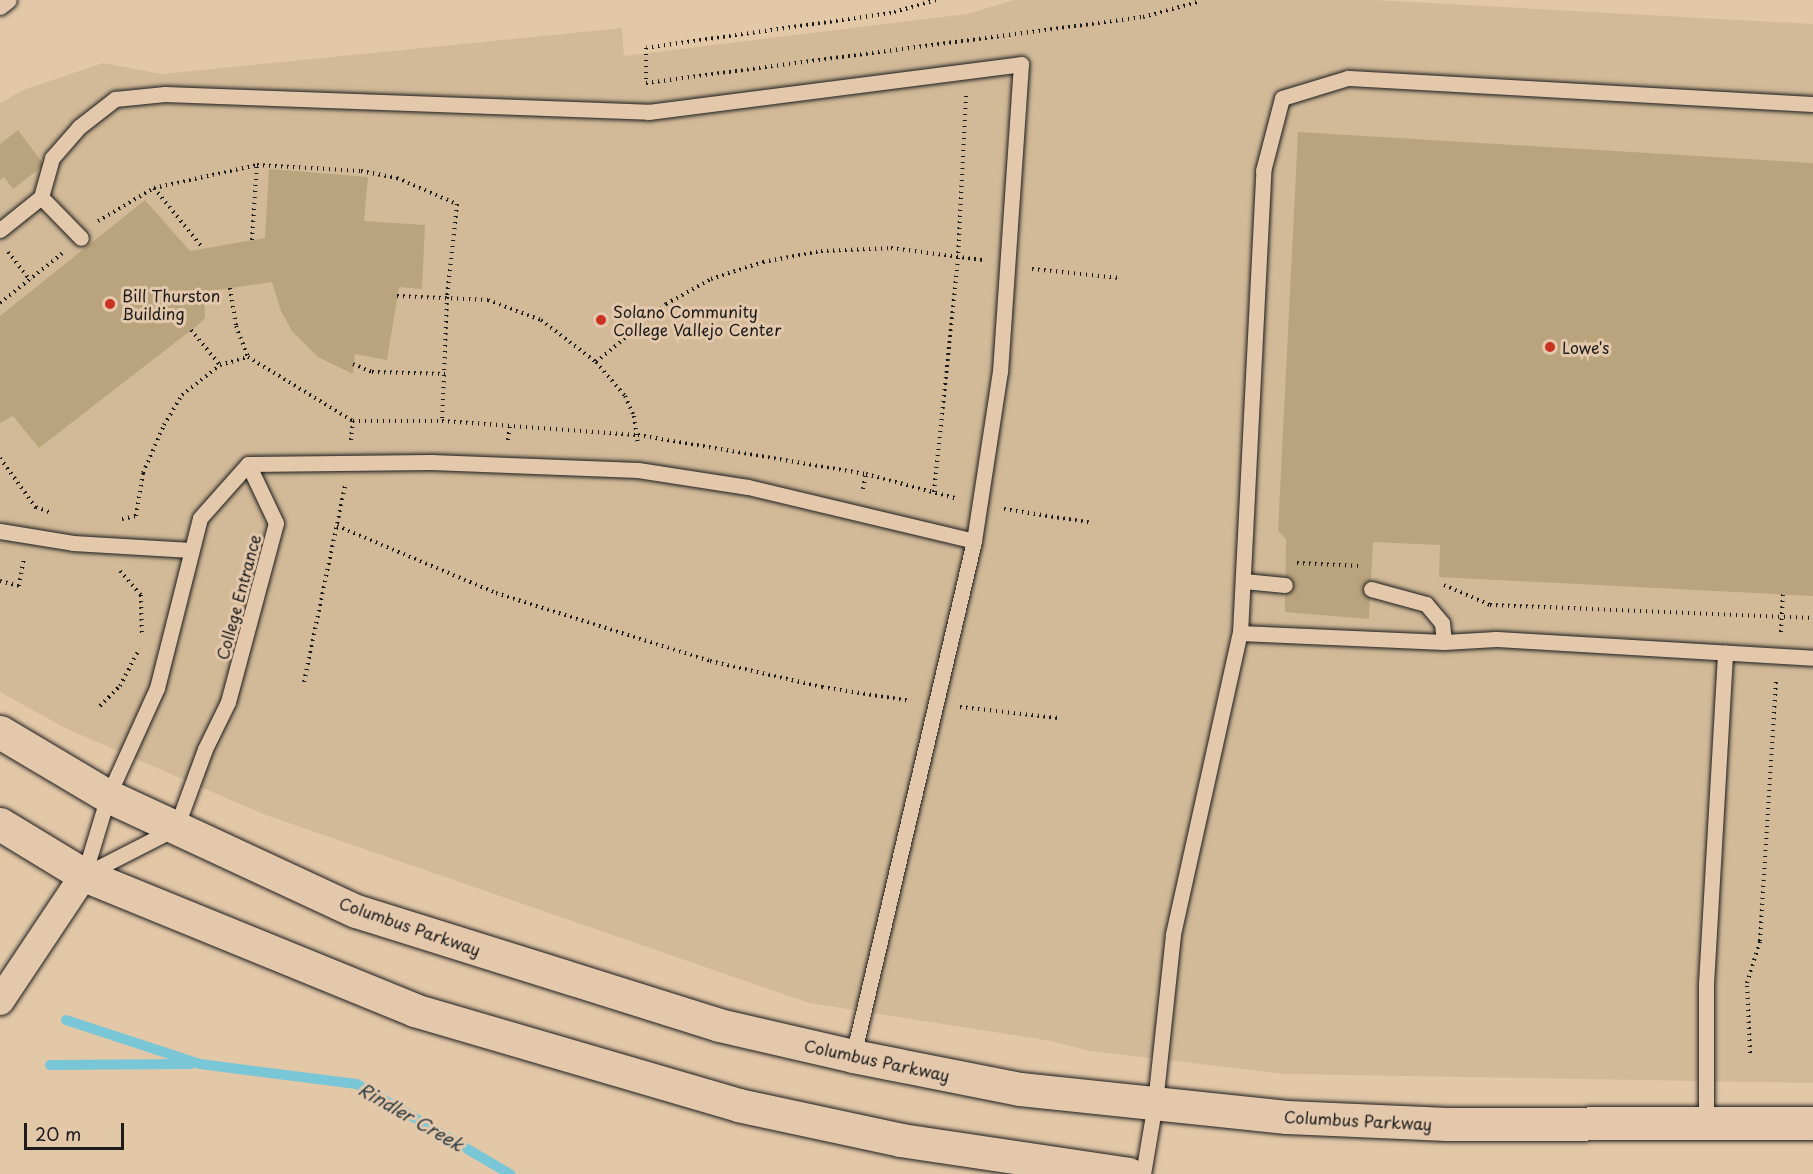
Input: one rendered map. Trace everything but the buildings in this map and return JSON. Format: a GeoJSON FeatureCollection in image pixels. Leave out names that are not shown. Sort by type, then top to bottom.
{"type":"FeatureCollection","features":[{"type":"Feature","properties":{"kind":"main road","name":"Columbus Parkway"},"geometry":{"type":"LineString","coordinates":[[0,732],[108,796],[356,911],[718,1025],[853,1056],[1020,1089],[1287,1117],[1447,1124],[1813,1123]]}},
{"type":"Feature","properties":{"kind":"main road"},"geometry":{"type":"LineString","coordinates":[[0,824],[84,875],[414,1010],[738,1105],[901,1140],[1128,1174]]}},
{"type":"Feature","properties":{"kind":"street"},"geometry":{"type":"LineString","coordinates":[[0,1001],[84,875]]}},
{"type":"Feature","properties":{"kind":"lane"},"geometry":{"type":"LineString","coordinates":[[0,7],[9,0]]}},
{"type":"Feature","properties":{"kind":"lane"},"geometry":{"type":"LineString","coordinates":[[0,230],[41,197],[52,158],[78,127],[115,99],[165,94],[648,112],[1021,64],[1000,371],[974,541],[853,1056]]}},
{"type":"Feature","properties":{"kind":"lane"},"geometry":{"type":"LineString","coordinates":[[1143,1174],[1155,1103],[1173,934],[1240,633],[1263,171],[1282,99],[1348,78],[1813,104]]}},
{"type":"Feature","properties":{"kind":"lane"},"geometry":{"type":"LineString","coordinates":[[41,197],[81,238]]}},
{"type":"Feature","properties":{"kind":"lane"},"geometry":{"type":"LineString","coordinates":[[84,875],[108,796],[158,688],[185,589],[200,518],[248,464],[431,462],[638,470],[748,487],[974,541]]}},
{"type":"Feature","properties":{"kind":"lane","name":"College Entrance"},"geometry":{"type":"LineString","coordinates":[[176,828],[205,749],[228,702],[276,523],[248,464]]}},
{"type":"Feature","properties":{"kind":"lane"},"geometry":{"type":"LineString","coordinates":[[0,531],[119,546],[192,550]]}},
{"type":"Feature","properties":{"kind":"lane"},"geometry":{"type":"LineString","coordinates":[[1244,581],[1285,585]]}},
{"type":"Feature","properties":{"kind":"lane"},"geometry":{"type":"LineString","coordinates":[[1371,589],[1426,604],[1442,623],[1444,642]]}},
{"type":"Feature","properties":{"kind":"lane"},"geometry":{"type":"LineString","coordinates":[[1240,633],[1444,642],[1497,639],[1813,658]]}},
{"type":"Feature","properties":{"kind":"lane"},"geometry":{"type":"LineString","coordinates":[[1706,1122],[1706,984],[1725,653]]}},
{"type":"Feature","properties":{"kind":"lane"},"geometry":{"type":"LineString","coordinates":[[84,875],[176,828]]}},
{"type":"Feature","properties":{"kind":"path"},"geometry":{"type":"LineString","coordinates":[[936,0],[891,13],[645,48],[646,83],[1143,17],[1198,2]]}},
{"type":"Feature","properties":{"kind":"path"},"geometry":{"type":"LineString","coordinates":[[934,492],[958,259],[968,70]]}},
{"type":"Feature","properties":{"kind":"path"},"geometry":{"type":"LineString","coordinates":[[252,240],[257,165]]}},
{"type":"Feature","properties":{"kind":"path"},"geometry":{"type":"LineString","coordinates":[[0,303],[81,238],[104,214],[154,188],[257,165],[388,176],[415,183],[457,204],[447,297],[442,421]]}},
{"type":"Feature","properties":{"kind":"path"},"geometry":{"type":"LineString","coordinates":[[154,188],[203,248]]}},
{"type":"Feature","properties":{"kind":"path"},"geometry":{"type":"LineString","coordinates":[[596,362],[666,304],[711,279],[763,262],[821,251],[891,248],[958,259],[1121,278]]}},
{"type":"Feature","properties":{"kind":"path"},"geometry":{"type":"LineString","coordinates":[[6,249],[30,280]]}},
{"type":"Feature","properties":{"kind":"path"},"geometry":{"type":"LineString","coordinates":[[230,288],[236,326],[248,357]]}},
{"type":"Feature","properties":{"kind":"path"},"geometry":{"type":"LineString","coordinates":[[397,296],[488,300],[517,309],[562,334],[596,362],[625,396],[634,416],[638,470]]}},
{"type":"Feature","properties":{"kind":"path"},"geometry":{"type":"LineString","coordinates":[[192,330],[220,365]]}},
{"type":"Feature","properties":{"kind":"path"},"geometry":{"type":"LineString","coordinates":[[353,364],[372,372],[445,374]]}},
{"type":"Feature","properties":{"kind":"path"},"geometry":{"type":"LineString","coordinates":[[304,682],[337,526],[353,421]]}},
{"type":"Feature","properties":{"kind":"path"},"geometry":{"type":"LineString","coordinates":[[100,706],[120,686],[142,643],[141,594],[119,569],[118,520]]}},
{"type":"Feature","properties":{"kind":"path"},"geometry":{"type":"LineString","coordinates":[[337,526],[496,593],[710,662],[822,687],[936,705],[1058,718]]}},
{"type":"Feature","properties":{"kind":"path"},"geometry":{"type":"LineString","coordinates":[[1292,563],[1371,567]]}},
{"type":"Feature","properties":{"kind":"path"},"geometry":{"type":"LineString","coordinates":[[1433,580],[1490,605],[1813,618]]}},
{"type":"Feature","properties":{"kind":"path"},"geometry":{"type":"LineString","coordinates":[[1750,1053],[1748,983],[1760,941],[1783,594]]}},
{"type":"Feature","properties":{"kind":"shaded area"},"geometry":{"type":"Polygon","coordinates":[[[1014,0],[1374,0],[1813,24],[1813,1083],[1284,1074],[1090,1051],[1051,1041],[809,1003],[263,814],[65,728],[0,692],[0,103],[23,90],[103,63],[162,74],[622,28],[624,56],[967,14],[1014,0]]]}},
{"type":"Feature","properties":{"kind":"waterway","name":"Rindler Creek"},"geometry":{"type":"LineString","coordinates":[[66,1020],[200,1064],[357,1084],[510,1174]]}},
{"type":"Feature","properties":{"kind":"waterway","name":"Rindler Creek"},"geometry":{"type":"LineString","coordinates":[[50,1065],[191,1064]]}},
{"type":"Feature","properties":{"kind":"place","name":"Bill Thurston Building"},"geometry":{"type":"Point","coordinates":[110,304]}},
{"type":"Feature","properties":{"kind":"place","name":"Solano Community College Vallejo Center"},"geometry":{"type":"Point","coordinates":[601,320]}},
{"type":"Feature","properties":{"kind":"place","name":"Lowe's"},"geometry":{"type":"Point","coordinates":[1550,347]}}]}
